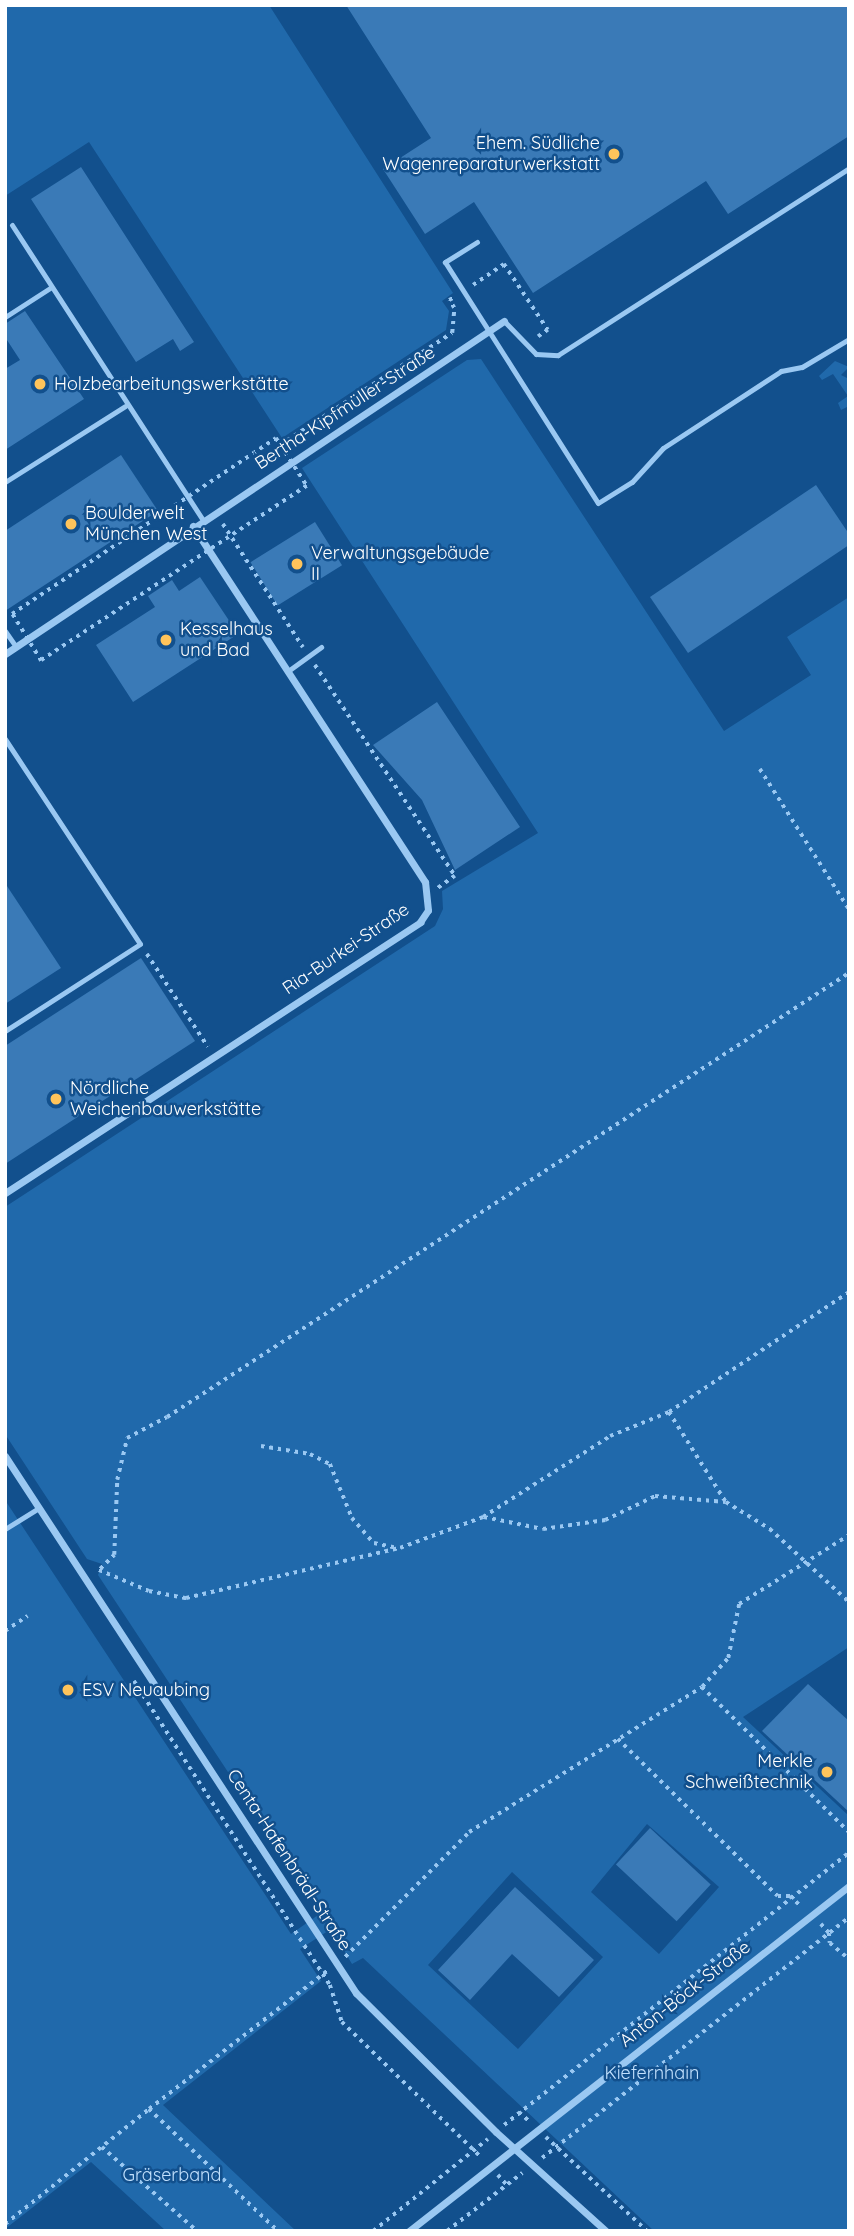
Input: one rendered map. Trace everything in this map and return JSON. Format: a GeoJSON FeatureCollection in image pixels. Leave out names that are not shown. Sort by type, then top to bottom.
{"type":"FeatureCollection","features":[{"type":"Feature","properties":{"kind":"street","name":"Bertha-Kipfmüller-Straße"},"geometry":{"type":"LineString","coordinates":[[5,653],[14,644],[505,321]]}},
{"type":"Feature","properties":{"kind":"street","name":"Ria-Burkei-Straße"},"geometry":{"type":"LineString","coordinates":[[5,1194],[213,1055],[420,922],[430,895],[193,526]]}},
{"type":"Feature","properties":{"kind":"street","name":"Centa-Hafenbrädl-Straße"},"geometry":{"type":"LineString","coordinates":[[5,1456],[337,1963],[382,2021],[496,2132],[606,2231]]}},
{"type":"Feature","properties":{"kind":"street","name":"Anton-Böck-Straße"},"geometry":{"type":"LineString","coordinates":[[409,2231],[849,1886]]}},
{"type":"Feature","properties":{"kind":"lane"},"geometry":{"type":"LineString","coordinates":[[505,321],[536,354],[558,355],[849,168]]}},
{"type":"Feature","properties":{"kind":"lane"},"geometry":{"type":"LineString","coordinates":[[12,225],[125,405],[203,520]]}},
{"type":"Feature","properties":{"kind":"lane"},"geometry":{"type":"LineString","coordinates":[[477,242],[445,262],[487,334],[598,503],[632,482],[663,448],[781,371],[802,367],[849,339]]}},
{"type":"Feature","properties":{"kind":"lane"},"geometry":{"type":"LineString","coordinates":[[5,317],[50,288]]}},
{"type":"Feature","properties":{"kind":"lane"},"geometry":{"type":"LineString","coordinates":[[5,482],[125,405]]}},
{"type":"Feature","properties":{"kind":"lane"},"geometry":{"type":"LineString","coordinates":[[5,631],[14,644]]}},
{"type":"Feature","properties":{"kind":"lane"},"geometry":{"type":"LineString","coordinates":[[288,671],[321,647]]}},
{"type":"Feature","properties":{"kind":"lane"},"geometry":{"type":"LineString","coordinates":[[5,739],[140,944],[5,1031]]}},
{"type":"Feature","properties":{"kind":"lane"},"geometry":{"type":"LineString","coordinates":[[5,1529],[39,1508]]}},
{"type":"Feature","properties":{"kind":"path"},"geometry":{"type":"LineString","coordinates":[[276,438],[307,486],[41,661],[12,614],[187,497],[276,438]]}},
{"type":"Feature","properties":{"kind":"path"},"geometry":{"type":"LineString","coordinates":[[215,512],[455,876],[430,895]]}},
{"type":"Feature","properties":{"kind":"path"},"geometry":{"type":"LineString","coordinates":[[760,769],[849,909]]}},
{"type":"Feature","properties":{"kind":"path"},"geometry":{"type":"LineString","coordinates":[[140,944],[213,1055]]}},
{"type":"Feature","properties":{"kind":"path"},"geometry":{"type":"LineString","coordinates":[[86,1578],[114,1555],[117,1480],[127,1438],[167,1417],[849,973]]}},
{"type":"Feature","properties":{"kind":"path"},"geometry":{"type":"LineString","coordinates":[[100,1569],[149,1591],[186,1598],[400,1548],[483,1517],[610,1436],[669,1412],[849,1292]]}},
{"type":"Feature","properties":{"kind":"path"},"geometry":{"type":"LineString","coordinates":[[669,1412],[726,1502],[808,1561],[849,1602]]}},
{"type":"Feature","properties":{"kind":"path"},"geometry":{"type":"LineString","coordinates":[[261,1446],[310,1454],[330,1464],[352,1518],[374,1543],[400,1548]]}},
{"type":"Feature","properties":{"kind":"path"},"geometry":{"type":"LineString","coordinates":[[483,1517],[543,1529],[605,1520],[655,1496],[726,1502]]}},
{"type":"Feature","properties":{"kind":"path"},"geometry":{"type":"LineString","coordinates":[[337,1963],[469,1832],[702,1687],[728,1658],[739,1604],[849,1535]]}},
{"type":"Feature","properties":{"kind":"path"},"geometry":{"type":"LineString","coordinates":[[5,1631],[27,1616]]}},
{"type":"Feature","properties":{"kind":"path"},"geometry":{"type":"LineString","coordinates":[[131,1676],[323,1973],[350,2033],[475,2150]]}},
{"type":"Feature","properties":{"kind":"path"},"geometry":{"type":"LineString","coordinates":[[702,1687],[849,1832]]}},
{"type":"Feature","properties":{"kind":"path"},"geometry":{"type":"LineString","coordinates":[[618,1739],[778,1896],[790,1896],[829,1933],[830,1942],[849,1959]]}},
{"type":"Feature","properties":{"kind":"path"},"geometry":{"type":"LineString","coordinates":[[373,2231],[790,1896],[849,1853]]}},
{"type":"Feature","properties":{"kind":"path"},"geometry":{"type":"LineString","coordinates":[[447,2231],[557,2148],[849,1917]]}},
{"type":"Feature","properties":{"kind":"path"},"geometry":{"type":"LineString","coordinates":[[5,2224],[323,1973]]}},
{"type":"Feature","properties":{"kind":"path"},"geometry":{"type":"LineString","coordinates":[[149,2109],[278,2231]]}},
{"type":"Feature","properties":{"kind":"path"},"geometry":{"type":"LineString","coordinates":[[519,2112],[647,2231]]}},
{"type":"Feature","properties":{"kind":"path"},"geometry":{"type":"LineString","coordinates":[[102,2147],[197,2231]]}},
{"type":"Feature","properties":{"kind":"green space"},"geometry":{"type":"Polygon","coordinates":[[[5,5],[269,5],[453,293],[442,301],[449,311],[446,330],[282,438],[89,142],[5,196],[5,5]]]}},
{"type":"Feature","properties":{"kind":"green space"},"geometry":{"type":"Polygon","coordinates":[[[481,359],[724,731],[811,675],[787,637],[849,597],[849,1647],[743,1717],[849,1816],[849,2231],[654,2231],[363,1958],[352,1964],[331,1929],[300,1949],[321,1981],[163,2105],[296,2231],[166,2231],[91,2162],[5,2229],[5,1500],[291,1934],[321,1913],[98,1575],[102,1564],[87,1559],[5,1434],[5,1207],[435,926],[443,909],[442,891],[538,833],[302,468],[467,360],[481,359]],[[647,1824],[591,1892],[659,1954],[719,1887],[647,1824]],[[512,1872],[428,1965],[518,2049],[603,1957],[512,1872]]]}},
{"type":"Feature","properties":{"kind":"green space"},"geometry":{"type":"Polygon","coordinates":[[[835,361],[849,367],[841,375],[849,379],[849,406],[841,410],[838,403],[848,396],[833,374],[822,380],[819,376],[835,361]]]}},
{"type":"Feature","properties":{"kind":"building","name":"Ehem. Südliche Wagenreparaturwerkstatt"},"geometry":{"type":"Polygon","coordinates":[[[346,5],[849,5],[849,136],[728,214],[706,181],[533,293],[474,202],[425,234],[383,169],[431,138],[346,5]]]}},
{"type":"Feature","properties":{"kind":"building"},"geometry":{"type":"Polygon","coordinates":[[[81,167],[194,342],[180,351],[173,339],[136,362],[31,199],[81,167]]]}},
{"type":"Feature","properties":{"kind":"building","name":"Holzbearbeitungswerkstätte"},"geometry":{"type":"Polygon","coordinates":[[[25,311],[84,399],[5,450],[5,369],[20,360],[5,337],[5,324],[25,311]]]}},
{"type":"Feature","properties":{"kind":"building"},"geometry":{"type":"Polygon","coordinates":[[[121,455],[158,511],[5,611],[5,531],[121,455]]]}},
{"type":"Feature","properties":{"kind":"building"},"geometry":{"type":"Polygon","coordinates":[[[816,485],[849,534],[849,545],[688,653],[650,597],[816,485]]]}},
{"type":"Feature","properties":{"kind":"building","name":"Verwaltungsgebäude II"},"geometry":{"type":"Polygon","coordinates":[[[315,522],[342,565],[278,606],[251,562],[315,522]]]}},
{"type":"Feature","properties":{"kind":"building","name":"Kesselhaus und Bad"},"geometry":{"type":"Polygon","coordinates":[[[200,577],[238,634],[133,702],[96,645],[155,607],[148,596],[172,580],[179,591],[200,577]]]}},
{"type":"Feature","properties":{"kind":"building"},"geometry":{"type":"Polygon","coordinates":[[[437,702],[520,827],[455,870],[422,800],[373,745],[437,702]]]}},
{"type":"Feature","properties":{"kind":"building"},"geometry":{"type":"Polygon","coordinates":[[[5,883],[61,968],[5,1004],[5,883]]]}},
{"type":"Feature","properties":{"kind":"building","name":"Nördliche Weichenbauwerkstätte"},"geometry":{"type":"Polygon","coordinates":[[[141,958],[195,1041],[5,1164],[5,1046],[141,958]]]}},
{"type":"Feature","properties":{"kind":"building","name":"Merkle Schweißtechnik"},"geometry":{"type":"Polygon","coordinates":[[[808,1684],[849,1721],[849,1812],[762,1731],[808,1684]]]}},
{"type":"Feature","properties":{"kind":"building"},"geometry":{"type":"Polygon","coordinates":[[[650,1828],[711,1885],[677,1921],[616,1865],[650,1828]]]}},
{"type":"Feature","properties":{"kind":"building"},"geometry":{"type":"Polygon","coordinates":[[[515,1887],[594,1960],[559,1997],[512,1954],[470,2000],[438,1970],[515,1887]]]}},
{"type":"Feature","properties":{"kind":"place","name":"Ehem. Südliche Wagenreparaturwerkstatt"},"geometry":{"type":"Point","coordinates":[614,154]}},
{"type":"Feature","properties":{"kind":"place","name":"Holzbearbeitungswerkstätte"},"geometry":{"type":"Point","coordinates":[40,384]}},
{"type":"Feature","properties":{"kind":"place","name":"Boulderwelt München West"},"geometry":{"type":"Point","coordinates":[71,524]}},
{"type":"Feature","properties":{"kind":"place","name":"Verwaltungsgebäude II"},"geometry":{"type":"Point","coordinates":[297,564]}},
{"type":"Feature","properties":{"kind":"place","name":"Kesselhaus und Bad"},"geometry":{"type":"Point","coordinates":[166,640]}},
{"type":"Feature","properties":{"kind":"place","name":"Nördliche Weichenbauwerkstätte"},"geometry":{"type":"Point","coordinates":[56,1099]}},
{"type":"Feature","properties":{"kind":"place","name":"ESV Neuaubing"},"geometry":{"type":"Point","coordinates":[68,1690]}},
{"type":"Feature","properties":{"kind":"place","name":"Merkle Schweißtechnik"},"geometry":{"type":"Point","coordinates":[827,1772]}},
{"type":"Feature","properties":{"kind":"park label","name":"Kiefernhain"},"geometry":{"type":"Point","coordinates":[652,2073]}},
{"type":"Feature","properties":{"kind":"park label","name":"Gräserband"},"geometry":{"type":"Point","coordinates":[172,2175]}}]}
